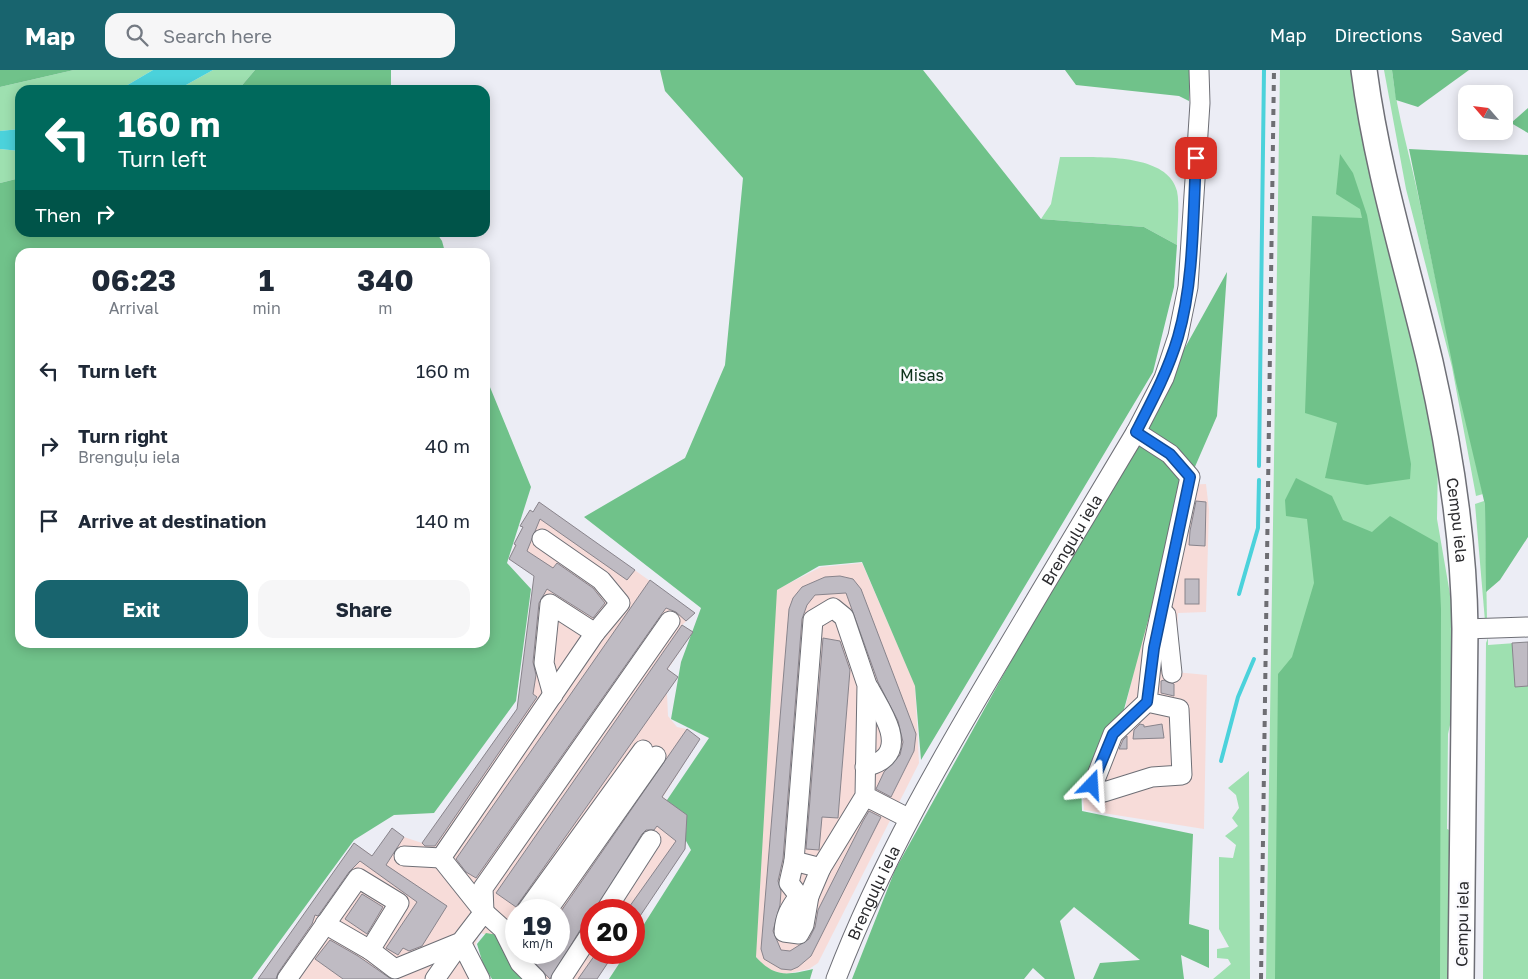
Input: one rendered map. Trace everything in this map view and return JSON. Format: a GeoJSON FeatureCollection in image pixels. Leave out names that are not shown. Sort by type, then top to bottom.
{"type":"FeatureCollection","features":[{"type":"Feature","properties":{"kind":"main road","name":"Cempu iela"},"geometry":{"type":"LineString","coordinates":[[1364,70],[1390,210],[1430,363],[1452,479],[1465,590],[1461,979]]}},
{"type":"Feature","properties":{"kind":"street","name":"Brenguļu iela"},"geometry":{"type":"LineString","coordinates":[[836,979],[849,945],[908,818],[941,759],[1136,432],[1164,378],[1178,336],[1188,287],[1200,103],[1199,70]]}},
{"type":"Feature","properties":{"kind":"street"},"geometry":{"type":"LineString","coordinates":[[1136,432],[1170,454],[1190,477],[1154,648],[1147,702],[1113,734],[1092,785],[1104,792],[1152,777],[1182,775],[1179,709],[1147,702]]}},
{"type":"Feature","properties":{"kind":"street"},"geometry":{"type":"LineString","coordinates":[[441,858],[595,633],[620,603],[601,580],[542,539]]}},
{"type":"Feature","properties":{"kind":"street"},"geometry":{"type":"LineString","coordinates":[[1164,599],[1172,673]]}},
{"type":"Feature","properties":{"kind":"street"},"geometry":{"type":"LineString","coordinates":[[553,695],[544,663],[550,604],[595,633]]}},
{"type":"Feature","properties":{"kind":"street"},"geometry":{"type":"LineString","coordinates":[[865,768],[883,760],[891,750],[891,732],[867,685],[844,617],[833,608],[814,620],[794,860],[789,883],[804,896],[864,796],[867,685]]}},
{"type":"Feature","properties":{"kind":"street"},"geometry":{"type":"LineString","coordinates":[[435,979],[484,912],[483,888],[670,621]]}},
{"type":"Feature","properties":{"kind":"street"},"geometry":{"type":"LineString","coordinates":[[1465,629],[1528,627]]}},
{"type":"Feature","properties":{"kind":"street"},"geometry":{"type":"LineString","coordinates":[[548,899],[650,753]]}},
{"type":"Feature","properties":{"kind":"street"},"geometry":{"type":"LineString","coordinates":[[864,796],[908,818]]}},
{"type":"Feature","properties":{"kind":"street"},"geometry":{"type":"LineString","coordinates":[[613,899],[651,840]]}},
{"type":"Feature","properties":{"kind":"street"},"geometry":{"type":"LineString","coordinates":[[404,856],[441,858],[484,912],[505,922]]}},
{"type":"Feature","properties":{"kind":"street"},"geometry":{"type":"LineString","coordinates":[[794,860],[822,868]]}},
{"type":"Feature","properties":{"kind":"street"},"geometry":{"type":"LineString","coordinates":[[287,979],[358,878],[399,903],[370,950]]}},
{"type":"Feature","properties":{"kind":"street"},"geometry":{"type":"LineString","coordinates":[[325,924],[370,950],[395,969],[461,942]]}},
{"type":"Feature","properties":{"kind":"street"},"geometry":{"type":"LineString","coordinates":[[461,942],[480,979]]}},
{"type":"Feature","properties":{"kind":"street"},"geometry":{"type":"LineString","coordinates":[[561,979],[580,950]]}},
{"type":"Feature","properties":{"kind":"street"},"geometry":{"type":"LineString","coordinates":[[521,964],[536,979]]}},
{"type":"Feature","properties":{"kind":"shaded area"},"geometry":{"type":"Polygon","coordinates":[[[1206,484],[1209,510],[1206,612],[1178,613],[1175,672],[1207,675],[1204,829],[1084,810],[1082,784],[1124,714],[1166,527],[1185,485],[1206,484]]]}},
{"type":"Feature","properties":{"kind":"shaded area"},"geometry":{"type":"Polygon","coordinates":[[[539,502],[695,613],[682,625],[693,632],[668,669],[678,677],[667,693],[668,716],[677,727],[687,729],[700,739],[663,797],[687,815],[685,849],[645,909],[645,899],[580,899],[580,964],[607,964],[597,979],[528,979],[518,964],[570,964],[570,899],[505,899],[505,945],[500,938],[480,933],[472,953],[470,979],[258,979],[354,843],[373,856],[392,828],[404,837],[422,843],[517,709],[534,576],[509,559],[523,527],[520,526],[530,510],[533,512],[539,502]]]}},
{"type":"Feature","properties":{"kind":"shaded area"},"geometry":{"type":"Polygon","coordinates":[[[862,563],[915,685],[919,763],[818,963],[809,969],[785,974],[767,969],[755,956],[776,590],[821,567],[862,563]]]}},
{"type":"Feature","properties":{"kind":"green space"},"geometry":{"type":"Polygon","coordinates":[[[0,70],[74,70],[0,87],[0,70]]]}},
{"type":"Feature","properties":{"kind":"green space"},"geometry":{"type":"Polygon","coordinates":[[[74,70],[153,70],[128,85],[15,85],[15,130],[0,131],[0,87],[74,70]]]}},
{"type":"Feature","properties":{"kind":"green space"},"geometry":{"type":"Polygon","coordinates":[[[213,70],[255,70],[242,85],[186,85],[213,70]]]}},
{"type":"Feature","properties":{"kind":"green space"},"geometry":{"type":"Polygon","coordinates":[[[255,70],[391,70],[391,85],[242,85],[255,70]]]}},
{"type":"Feature","properties":{"kind":"green space","name":"Misas"},"geometry":{"type":"Polygon","coordinates":[[[660,70],[923,70],[1041,219],[1144,227],[1177,245],[1174,287],[1153,372],[921,760],[915,686],[862,562],[819,566],[777,590],[756,957],[769,969],[776,972],[796,973],[813,969],[810,979],[609,979],[619,964],[645,964],[645,923],[691,850],[665,803],[709,738],[671,719],[681,662],[701,608],[584,517],[685,458],[725,365],[743,178],[665,91],[660,70]]]}},
{"type":"Feature","properties":{"kind":"green space"},"geometry":{"type":"Polygon","coordinates":[[[1065,70],[1190,70],[1189,101],[1179,96],[1076,85],[1065,70]]]}},
{"type":"Feature","properties":{"kind":"green space"},"geometry":{"type":"Polygon","coordinates":[[[1280,70],[1354,70],[1438,458],[1437,519],[1455,623],[1454,707],[1448,734],[1447,829],[1454,832],[1450,979],[1266,979],[1280,70]]]}},
{"type":"Feature","properties":{"kind":"green space"},"geometry":{"type":"Polygon","coordinates":[[[1384,70],[1392,70],[1394,87],[1458,386],[1483,494],[1476,496],[1452,367],[1406,189],[1384,70]]]}},
{"type":"Feature","properties":{"kind":"green space"},"geometry":{"type":"Polygon","coordinates":[[[1392,70],[1469,70],[1418,107],[1396,100],[1392,70]]]}},
{"type":"Feature","properties":{"kind":"green space"},"geometry":{"type":"Polygon","coordinates":[[[1528,108],[1528,133],[1513,124],[1513,121],[1528,108]]]}},
{"type":"Feature","properties":{"kind":"green space"},"geometry":{"type":"Polygon","coordinates":[[[0,149],[15,150],[15,179],[0,183],[0,149]]]}},
{"type":"Feature","properties":{"kind":"green space"},"geometry":{"type":"Polygon","coordinates":[[[1409,149],[1528,155],[1528,537],[1500,580],[1486,592],[1485,505],[1456,382],[1409,149]]]}},
{"type":"Feature","properties":{"kind":"green space"},"geometry":{"type":"Polygon","coordinates":[[[1340,154],[1353,173],[1367,215],[1411,464],[1410,479],[1367,485],[1325,478],[1337,423],[1305,413],[1312,216],[1362,218],[1360,209],[1336,194],[1340,154]]]}},
{"type":"Feature","properties":{"kind":"green space"},"geometry":{"type":"Polygon","coordinates":[[[1060,157],[1126,159],[1159,169],[1170,178],[1177,191],[1177,245],[1144,227],[1041,219],[1051,204],[1060,157]]]}},
{"type":"Feature","properties":{"kind":"green space"},"geometry":{"type":"Polygon","coordinates":[[[15,179],[15,237],[439,237],[444,248],[15,248],[15,648],[490,648],[490,387],[531,487],[507,563],[531,589],[516,701],[434,813],[394,815],[354,840],[252,979],[0,979],[0,183],[15,179]]]}},
{"type":"Feature","properties":{"kind":"green space"},"geometry":{"type":"Polygon","coordinates":[[[1227,272],[1217,416],[1181,499],[1123,713],[1081,784],[1082,811],[1193,834],[1189,924],[1209,930],[1209,968],[1181,955],[1184,979],[1093,979],[1100,963],[1140,960],[1074,907],[1060,921],[1075,979],[1045,979],[1033,968],[1024,979],[852,979],[895,870],[1227,272]]]}},
{"type":"Feature","properties":{"kind":"green space"},"geometry":{"type":"Polygon","coordinates":[[[1296,478],[1332,496],[1343,520],[1372,532],[1390,516],[1438,543],[1441,609],[1440,979],[1275,979],[1278,674],[1292,657],[1314,583],[1307,519],[1286,516],[1285,500],[1296,478]]]}},
{"type":"Feature","properties":{"kind":"green space"},"geometry":{"type":"Polygon","coordinates":[[[1484,501],[1487,621],[1485,621],[1475,504],[1484,501]]]}},
{"type":"Feature","properties":{"kind":"green space"},"geometry":{"type":"Polygon","coordinates":[[[1488,638],[1488,645],[1528,642],[1528,979],[1483,979],[1486,643],[1488,638]]]}},
{"type":"Feature","properties":{"kind":"green space"},"geometry":{"type":"Polygon","coordinates":[[[1249,771],[1250,979],[1213,979],[1231,964],[1228,959],[1217,958],[1217,949],[1229,947],[1219,929],[1219,857],[1233,858],[1236,845],[1225,836],[1238,826],[1232,818],[1239,808],[1236,795],[1228,788],[1249,771]]]}},
{"type":"Feature","properties":{"kind":"green space"},"geometry":{"type":"Polygon","coordinates":[[[486,933],[498,935],[505,946],[505,964],[516,964],[526,979],[492,979],[483,964],[477,944],[486,933]]]}},
{"type":"Feature","properties":{"kind":"water"},"geometry":{"type":"Polygon","coordinates":[[[153,70],[213,70],[186,85],[128,85],[153,70]]]}},
{"type":"Feature","properties":{"kind":"water"},"geometry":{"type":"Polygon","coordinates":[[[15,130],[15,150],[0,149],[0,131],[15,130]]]}},
{"type":"Feature","properties":{"kind":"building"},"geometry":{"type":"Polygon","coordinates":[[[1196,501],[1206,502],[1205,546],[1189,545],[1196,501]]]}},
{"type":"Feature","properties":{"kind":"building"},"geometry":{"type":"Polygon","coordinates":[[[539,502],[635,570],[627,580],[540,519],[527,551],[553,568],[557,563],[593,588],[605,603],[593,618],[547,589],[539,603],[533,662],[536,675],[533,694],[537,697],[435,846],[425,846],[422,843],[517,709],[534,576],[509,559],[523,527],[520,526],[530,510],[533,512],[539,502]]]}},
{"type":"Feature","properties":{"kind":"building"},"geometry":{"type":"Polygon","coordinates":[[[840,576],[853,579],[861,589],[916,734],[914,751],[891,797],[876,789],[884,772],[900,755],[903,742],[898,721],[878,682],[846,593],[815,595],[807,605],[802,619],[783,859],[778,881],[781,891],[780,905],[773,931],[781,950],[790,951],[809,939],[815,927],[818,910],[863,821],[869,811],[881,817],[811,956],[798,967],[791,970],[781,969],[764,959],[761,949],[789,609],[793,598],[802,587],[825,577],[840,576]]]}},
{"type":"Feature","properties":{"kind":"building"},"geometry":{"type":"Polygon","coordinates":[[[1185,579],[1199,579],[1199,604],[1185,604],[1185,579]]]}},
{"type":"Feature","properties":{"kind":"building"},"geometry":{"type":"Polygon","coordinates":[[[650,580],[695,613],[686,621],[676,612],[666,608],[476,878],[466,872],[456,859],[650,580]]]}},
{"type":"Feature","properties":{"kind":"building"},"geometry":{"type":"Polygon","coordinates":[[[682,625],[693,632],[667,669],[678,677],[522,899],[505,899],[496,893],[682,625]]]}},
{"type":"Feature","properties":{"kind":"building"},"geometry":{"type":"Polygon","coordinates":[[[823,638],[840,641],[850,670],[838,818],[822,817],[819,850],[806,849],[823,638]]]}},
{"type":"Feature","properties":{"kind":"building"},"geometry":{"type":"Polygon","coordinates":[[[1528,642],[1528,686],[1515,687],[1512,643],[1528,642]]]}},
{"type":"Feature","properties":{"kind":"building"},"geometry":{"type":"Polygon","coordinates":[[[1164,680],[1174,684],[1174,696],[1161,693],[1161,681],[1164,680]]]}},
{"type":"Feature","properties":{"kind":"building"},"geometry":{"type":"Polygon","coordinates":[[[1140,724],[1144,725],[1144,727],[1162,724],[1164,738],[1133,739],[1134,730],[1140,724]]]}},
{"type":"Feature","properties":{"kind":"building"},"geometry":{"type":"Polygon","coordinates":[[[687,729],[700,739],[662,797],[687,815],[685,849],[645,909],[645,899],[635,899],[676,841],[657,826],[654,830],[646,830],[642,834],[602,899],[580,899],[580,930],[570,946],[569,899],[687,729]]]}},
{"type":"Feature","properties":{"kind":"building"},"geometry":{"type":"Polygon","coordinates":[[[1127,736],[1127,749],[1119,749],[1123,740],[1127,736]]]}},
{"type":"Feature","properties":{"kind":"building"},"geometry":{"type":"Polygon","coordinates":[[[392,828],[404,837],[386,865],[447,906],[422,946],[409,951],[403,948],[398,955],[386,948],[417,902],[360,861],[349,872],[318,916],[315,915],[312,924],[278,973],[276,979],[258,979],[354,843],[372,856],[392,828]]]}},
{"type":"Feature","properties":{"kind":"building"},"geometry":{"type":"Polygon","coordinates":[[[362,894],[383,907],[367,934],[345,919],[362,894]]]}},
{"type":"Feature","properties":{"kind":"building"},"geometry":{"type":"Polygon","coordinates":[[[330,940],[358,956],[391,979],[343,979],[315,959],[330,940]]]}},
{"type":"Feature","properties":{"kind":"building"},"geometry":{"type":"Polygon","coordinates":[[[536,964],[559,964],[550,979],[536,964]]]}},
{"type":"Feature","properties":{"kind":"building"},"geometry":{"type":"Polygon","coordinates":[[[589,964],[607,964],[597,979],[578,979],[589,964]]]}},
{"type":"Feature","properties":{"kind":"waterway"},"geometry":{"type":"LineString","coordinates":[[1259,466],[1264,70]]}},
{"type":"Feature","properties":{"kind":"waterway"},"geometry":{"type":"LineString","coordinates":[[1239,594],[1258,528],[1259,480]]}},
{"type":"Feature","properties":{"kind":"waterway"},"geometry":{"type":"LineString","coordinates":[[1221,761],[1238,697],[1254,659]]}},
{"type":"Feature","properties":{"kind":"railway"},"geometry":{"type":"LineString","coordinates":[[1261,979],[1274,70]]}},
{"type":"Feature","properties":{"kind":"route"},"geometry":{"type":"LineString","coordinates":[[1092,785],[1113,734],[1147,702],[1154,648],[1190,477],[1170,454],[1136,432],[1164,378],[1178,336],[1188,287],[1196,158]]}}]}
